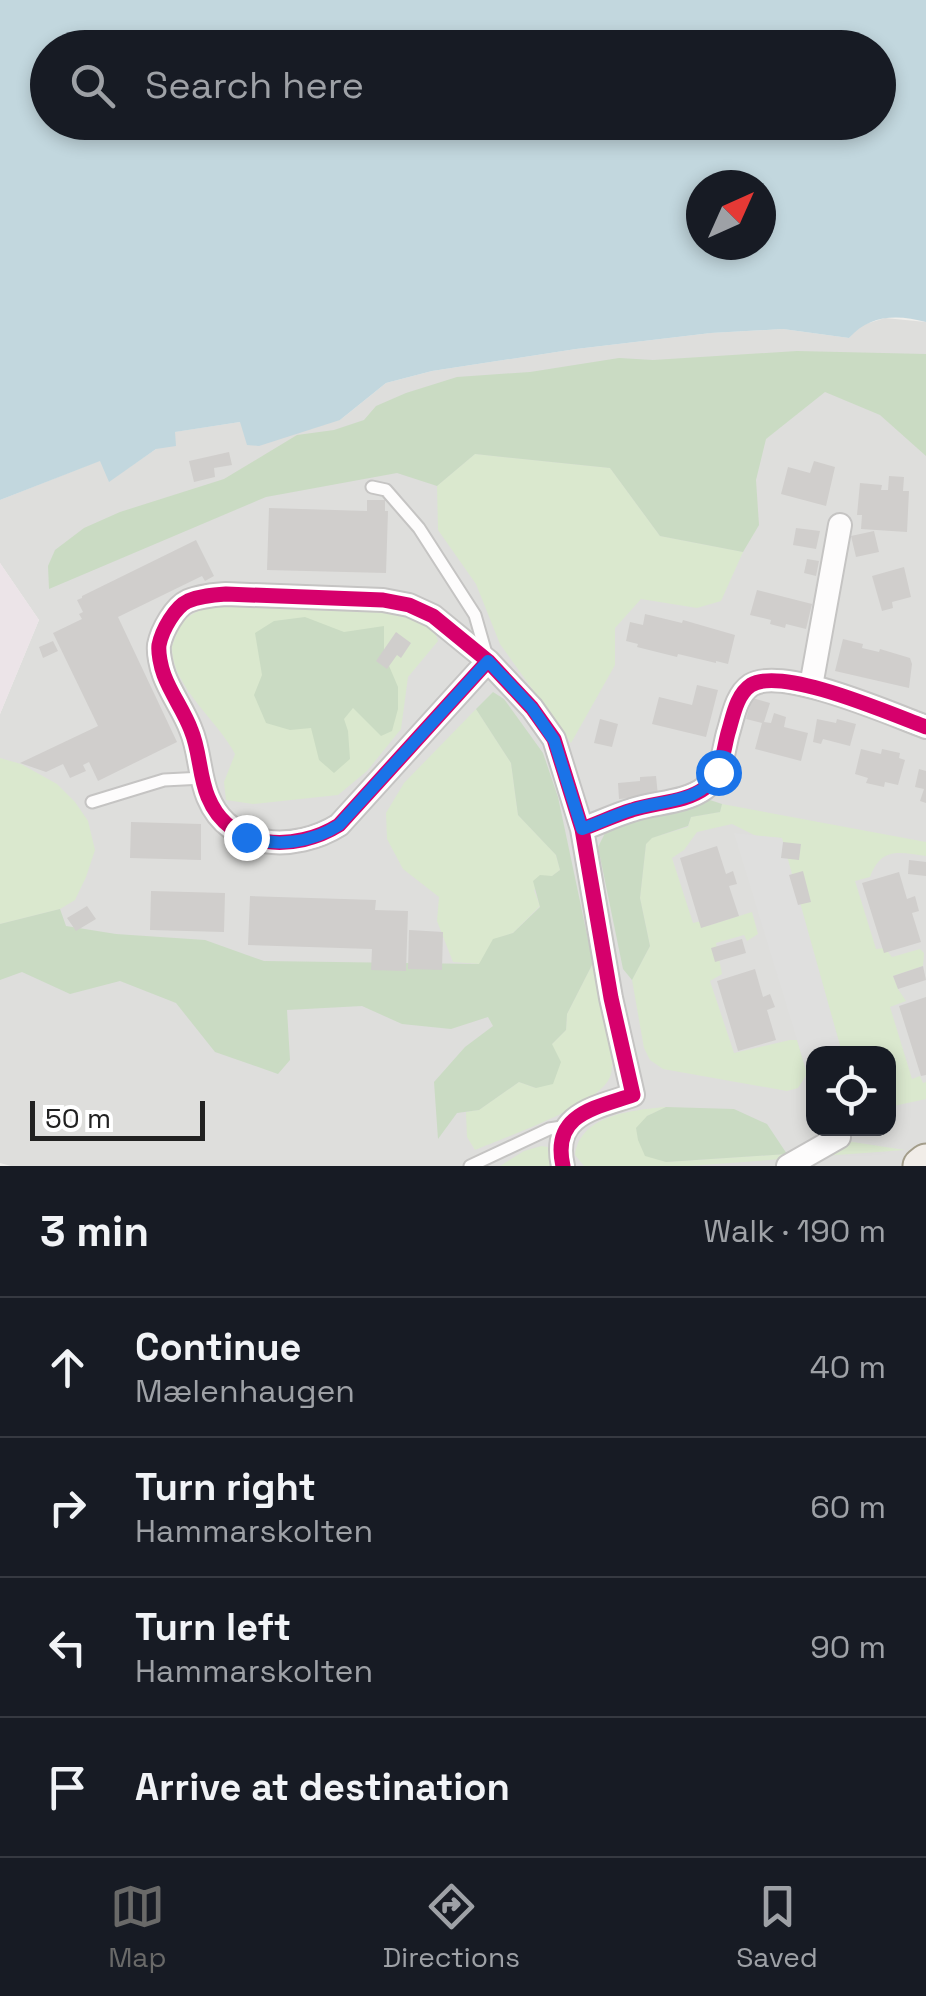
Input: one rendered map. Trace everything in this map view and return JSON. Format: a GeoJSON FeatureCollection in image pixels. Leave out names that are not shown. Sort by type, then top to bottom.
{"type":"FeatureCollection","features":[{"type":"Feature","properties":{"kind":"street"},"geometry":{"type":"LineString","coordinates":[[812,686],[840,525]]}},
{"type":"Feature","properties":{"kind":"street"},"geometry":{"type":"LineString","coordinates":[[488,661],[339,825],[323,835],[264,843],[231,828],[216,813],[206,794],[192,732],[162,672],[158,647],[166,626],[184,602],[226,594],[383,600],[433,616],[488,661],[532,708],[554,740],[582,829],[611,998],[633,1095],[580,1113],[568,1126],[560,1145],[564,1166]]}},
{"type":"Feature","properties":{"kind":"street"},"geometry":{"type":"LineString","coordinates":[[582,829],[705,789],[718,772],[744,691],[764,680],[812,686],[926,727]]}},
{"type":"Feature","properties":{"kind":"street"},"geometry":{"type":"LineString","coordinates":[[788,1166],[839,1137]]}},
{"type":"Feature","properties":{"kind":"lane"},"geometry":{"type":"LineString","coordinates":[[372,486],[386,490],[419,528],[475,616],[488,661]]}},
{"type":"Feature","properties":{"kind":"lane"},"geometry":{"type":"LineString","coordinates":[[92,802],[164,780],[203,778]]}},
{"type":"Feature","properties":{"kind":"lane"},"geometry":{"type":"LineString","coordinates":[[470,1166],[548,1129],[568,1126]]}},
{"type":"Feature","properties":{"kind":"shaded area"},"geometry":{"type":"Polygon","coordinates":[[[885,318],[926,322],[926,1166],[0,1163],[0,714],[39,620],[0,563],[0,500],[101,460],[109,481],[174,432],[240,422],[340,420],[386,383],[432,371],[711,333],[783,329],[849,338],[859,326],[885,318]]]}},
{"type":"Feature","properties":{"kind":"shaded area"},"geometry":{"type":"Polygon","coordinates":[[[0,563],[39,620],[0,714],[0,563]]]}},
{"type":"Feature","properties":{"kind":"shaded area"},"geometry":{"type":"Polygon","coordinates":[[[734,833],[782,838],[840,1046],[806,1046],[806,1069],[734,833]]]}},
{"type":"Feature","properties":{"kind":"green space"},"geometry":{"type":"Polygon","coordinates":[[[797,351],[926,354],[926,456],[880,415],[825,392],[766,439],[756,480],[759,525],[743,552],[660,536],[610,468],[475,454],[437,486],[397,473],[266,497],[49,589],[48,566],[55,550],[84,528],[120,512],[224,479],[297,435],[334,430],[364,420],[376,406],[406,393],[457,377],[530,372],[619,358],[653,360],[797,351]]]}},
{"type":"Feature","properties":{"kind":"green space"},"geometry":{"type":"Polygon","coordinates":[[[475,454],[610,468],[660,536],[743,552],[721,601],[697,608],[641,599],[615,628],[615,665],[571,743],[500,644],[476,584],[438,530],[437,486],[475,454]]]}},
{"type":"Feature","properties":{"kind":"green space"},"geometry":{"type":"Polygon","coordinates":[[[214,606],[377,609],[408,616],[434,630],[438,641],[408,677],[401,729],[367,771],[338,795],[253,804],[226,800],[224,782],[235,754],[187,689],[173,661],[172,646],[188,617],[214,606]]]}},
{"type":"Feature","properties":{"kind":"green space"},"geometry":{"type":"Polygon","coordinates":[[[305,617],[344,632],[384,626],[384,654],[398,687],[392,731],[381,736],[353,708],[344,719],[350,759],[334,773],[319,760],[311,728],[290,730],[266,723],[254,695],[262,675],[255,633],[274,621],[305,617]]]}},
{"type":"Feature","properties":{"kind":"green space"},"geometry":{"type":"Polygon","coordinates":[[[493,692],[504,699],[543,753],[558,797],[593,963],[567,1014],[566,1030],[552,1044],[561,1062],[553,1084],[536,1088],[519,1082],[479,1110],[457,1113],[438,1139],[434,1082],[465,1047],[493,1026],[488,1017],[451,1029],[402,1024],[362,1006],[287,1010],[290,1060],[278,1074],[215,1052],[176,1003],[120,981],[70,994],[22,972],[0,980],[0,924],[60,909],[66,926],[205,940],[264,961],[479,964],[493,939],[513,933],[540,907],[533,881],[560,870],[556,855],[518,815],[511,763],[476,709],[493,692]]]}},
{"type":"Feature","properties":{"kind":"green space"},"geometry":{"type":"Polygon","coordinates":[[[476,709],[511,763],[518,815],[556,855],[560,870],[534,890],[540,906],[513,933],[493,940],[480,964],[453,962],[437,921],[439,897],[403,869],[387,839],[386,813],[404,783],[476,709]]]}},
{"type":"Feature","properties":{"kind":"green space"},"geometry":{"type":"Polygon","coordinates":[[[0,758],[21,764],[57,784],[88,821],[95,850],[75,900],[60,909],[0,924],[0,758]]]}},
{"type":"Feature","properties":{"kind":"green space"},"geometry":{"type":"Polygon","coordinates":[[[704,798],[722,804],[720,812],[691,817],[688,826],[652,838],[646,844],[640,898],[650,946],[632,980],[623,969],[598,847],[606,831],[624,820],[704,798]]]}},
{"type":"Feature","properties":{"kind":"green space"},"geometry":{"type":"Polygon","coordinates":[[[722,804],[926,842],[926,856],[885,856],[870,877],[855,881],[876,949],[885,948],[892,957],[920,949],[924,953],[923,966],[893,976],[906,1001],[890,1007],[912,1079],[920,1076],[926,1082],[926,1099],[896,1105],[896,1046],[840,1046],[781,838],[756,836],[732,824],[697,832],[684,850],[672,858],[693,923],[705,920],[707,926],[752,912],[758,934],[747,941],[744,935],[716,943],[722,974],[710,981],[734,1053],[797,1040],[806,1076],[798,1088],[787,1091],[663,1069],[650,1060],[644,1048],[632,980],[650,946],[640,898],[646,844],[651,838],[688,827],[691,817],[720,812],[722,804]]]}},
{"type":"Feature","properties":{"kind":"green space"},"geometry":{"type":"Polygon","coordinates":[[[593,963],[610,1038],[610,1077],[602,1088],[570,1109],[475,1150],[467,1137],[466,1112],[479,1110],[519,1082],[536,1088],[552,1044],[566,1030],[567,1014],[593,963]]]}},
{"type":"Feature","properties":{"kind":"green space"},"geometry":{"type":"Polygon","coordinates":[[[666,1107],[647,1116],[666,1162],[787,1154],[840,1140],[905,1150],[689,1166],[584,1166],[575,1155],[579,1142],[597,1123],[624,1113],[666,1107]]]}},
{"type":"Feature","properties":{"kind":"green space"},"geometry":{"type":"Polygon","coordinates":[[[666,1107],[734,1109],[767,1124],[787,1154],[666,1162],[645,1156],[636,1128],[647,1116],[666,1107]]]}},
{"type":"Feature","properties":{"kind":"green space"},"geometry":{"type":"Polygon","coordinates":[[[548,1147],[553,1166],[500,1166],[524,1151],[548,1147]]]}},
{"type":"Feature","properties":{"kind":"water"},"geometry":{"type":"Polygon","coordinates":[[[0,0],[926,0],[926,322],[884,318],[865,325],[849,338],[783,329],[711,333],[432,371],[386,383],[340,420],[259,446],[247,445],[240,422],[175,432],[176,446],[156,449],[109,482],[100,461],[0,500],[0,0]]]}},
{"type":"Feature","properties":{"kind":"building"},"geometry":{"type":"Polygon","coordinates":[[[229,452],[232,465],[214,468],[215,477],[194,482],[189,461],[229,452]]]}},
{"type":"Feature","properties":{"kind":"building"},"geometry":{"type":"Polygon","coordinates":[[[814,461],[835,467],[826,506],[781,494],[788,467],[810,473],[814,461]]]}},
{"type":"Feature","properties":{"kind":"building"},"geometry":{"type":"Polygon","coordinates":[[[889,476],[904,477],[903,491],[909,491],[907,532],[861,529],[862,515],[857,515],[860,483],[882,485],[881,490],[888,490],[889,476]]]}},
{"type":"Feature","properties":{"kind":"building"},"geometry":{"type":"Polygon","coordinates":[[[367,500],[385,500],[388,511],[386,573],[267,570],[269,508],[367,511],[367,500]]]}},
{"type":"Feature","properties":{"kind":"building"},"geometry":{"type":"Polygon","coordinates":[[[796,528],[820,531],[816,549],[793,545],[796,528]]]}},
{"type":"Feature","properties":{"kind":"building"},"geometry":{"type":"Polygon","coordinates":[[[874,531],[879,552],[856,557],[851,536],[874,531]]]}},
{"type":"Feature","properties":{"kind":"building"},"geometry":{"type":"Polygon","coordinates":[[[196,540],[214,576],[205,581],[202,576],[118,617],[177,742],[98,781],[89,762],[83,765],[86,771],[70,778],[63,764],[46,772],[20,763],[98,726],[53,633],[82,619],[77,600],[196,540]]]}},
{"type":"Feature","properties":{"kind":"building"},"geometry":{"type":"Polygon","coordinates":[[[807,559],[819,561],[816,576],[804,573],[807,559]]]}},
{"type":"Feature","properties":{"kind":"building"},"geometry":{"type":"Polygon","coordinates":[[[904,567],[911,597],[892,602],[893,608],[882,611],[872,576],[904,567]]]}},
{"type":"Feature","properties":{"kind":"building"},"geometry":{"type":"Polygon","coordinates":[[[757,590],[812,604],[806,629],[786,624],[785,628],[750,615],[757,590]]]}},
{"type":"Feature","properties":{"kind":"building"},"geometry":{"type":"Polygon","coordinates":[[[645,614],[735,635],[728,664],[678,654],[677,657],[626,641],[630,622],[643,625],[645,614]]]}},
{"type":"Feature","properties":{"kind":"building"},"geometry":{"type":"Polygon","coordinates":[[[396,632],[411,643],[387,669],[376,661],[396,632]]]}},
{"type":"Feature","properties":{"kind":"building"},"geometry":{"type":"Polygon","coordinates":[[[843,639],[863,644],[862,648],[910,658],[909,688],[835,671],[843,639]]]}},
{"type":"Feature","properties":{"kind":"building"},"geometry":{"type":"Polygon","coordinates":[[[53,641],[58,651],[43,658],[39,647],[53,641]]]}},
{"type":"Feature","properties":{"kind":"building"},"geometry":{"type":"Polygon","coordinates":[[[697,685],[718,690],[706,737],[652,724],[659,697],[692,705],[697,685]]]}},
{"type":"Feature","properties":{"kind":"building"},"geometry":{"type":"Polygon","coordinates":[[[752,698],[770,703],[764,722],[771,723],[774,713],[786,717],[784,727],[808,733],[801,761],[755,749],[762,723],[746,719],[752,698]]]}},
{"type":"Feature","properties":{"kind":"building"},"geometry":{"type":"Polygon","coordinates":[[[600,719],[618,724],[612,747],[594,743],[600,719]]]}},
{"type":"Feature","properties":{"kind":"building"},"geometry":{"type":"Polygon","coordinates":[[[817,719],[856,724],[850,746],[823,739],[821,744],[813,742],[817,719]]]}},
{"type":"Feature","properties":{"kind":"building"},"geometry":{"type":"Polygon","coordinates":[[[861,749],[900,753],[899,758],[905,760],[898,785],[866,783],[868,778],[855,774],[861,749]]]}},
{"type":"Feature","properties":{"kind":"building"},"geometry":{"type":"Polygon","coordinates":[[[919,769],[926,771],[926,803],[920,801],[924,789],[915,787],[919,769]]]}},
{"type":"Feature","properties":{"kind":"building"},"geometry":{"type":"Polygon","coordinates":[[[656,776],[658,796],[619,799],[618,783],[656,776]]]}},
{"type":"Feature","properties":{"kind":"building"},"geometry":{"type":"Polygon","coordinates":[[[131,822],[201,824],[201,860],[130,858],[131,822]]]}},
{"type":"Feature","properties":{"kind":"building"},"geometry":{"type":"Polygon","coordinates":[[[783,842],[801,844],[799,860],[781,858],[783,842]]]}},
{"type":"Feature","properties":{"kind":"building"},"geometry":{"type":"Polygon","coordinates":[[[717,846],[726,874],[733,871],[737,884],[729,886],[739,916],[701,928],[680,858],[717,846]]]}},
{"type":"Feature","properties":{"kind":"building"},"geometry":{"type":"Polygon","coordinates":[[[909,860],[926,862],[926,876],[908,874],[909,860]]]}},
{"type":"Feature","properties":{"kind":"building"},"geometry":{"type":"Polygon","coordinates":[[[803,871],[811,902],[798,905],[789,875],[803,871]]]}},
{"type":"Feature","properties":{"kind":"building"},"geometry":{"type":"Polygon","coordinates":[[[899,872],[907,899],[915,896],[919,911],[912,913],[921,942],[884,953],[862,883],[899,872]]]}},
{"type":"Feature","properties":{"kind":"building"},"geometry":{"type":"Polygon","coordinates":[[[151,891],[225,893],[224,932],[150,930],[151,891]]]}},
{"type":"Feature","properties":{"kind":"building"},"geometry":{"type":"Polygon","coordinates":[[[250,896],[376,900],[375,910],[408,911],[406,971],[371,970],[372,949],[248,945],[250,896]]]}},
{"type":"Feature","properties":{"kind":"building"},"geometry":{"type":"Polygon","coordinates":[[[87,906],[96,919],[76,931],[67,918],[87,906]]]}},
{"type":"Feature","properties":{"kind":"building"},"geometry":{"type":"Polygon","coordinates":[[[409,930],[443,932],[442,970],[408,969],[409,930]]]}},
{"type":"Feature","properties":{"kind":"building"},"geometry":{"type":"Polygon","coordinates":[[[742,939],[746,953],[715,962],[711,948],[742,939]]]}},
{"type":"Feature","properties":{"kind":"building"},"geometry":{"type":"Polygon","coordinates":[[[923,966],[926,980],[898,989],[893,976],[923,966]]]}},
{"type":"Feature","properties":{"kind":"building"},"geometry":{"type":"Polygon","coordinates":[[[755,969],[763,997],[770,994],[775,1007],[767,1010],[776,1040],[738,1051],[717,981],[755,969]]]}},
{"type":"Feature","properties":{"kind":"building"},"geometry":{"type":"Polygon","coordinates":[[[926,997],[926,1075],[921,1076],[899,1006],[926,997]]]}},
{"type":"Feature","properties":{"kind":"cycle path"},"geometry":{"type":"LineString","coordinates":[[488,661],[339,825],[303,840],[284,842],[248,837],[218,815],[205,789],[191,730],[164,675],[159,648],[174,614],[183,604],[202,597],[226,594],[383,600],[409,605],[433,616],[488,661],[532,708],[554,739],[582,829],[611,998],[633,1095],[591,1109],[570,1124],[561,1149],[563,1166]]}},
{"type":"Feature","properties":{"kind":"cycle path"},"geometry":{"type":"LineString","coordinates":[[582,829],[632,810],[688,797],[711,783],[721,763],[736,707],[751,685],[766,681],[811,687],[926,727]]}},
{"type":"Feature","properties":{"kind":"route"},"geometry":{"type":"LineString","coordinates":[[246,837],[282,843],[323,835],[339,825],[488,661],[532,708],[554,740],[582,829],[633,810],[690,796],[705,789],[718,772]]}}]}
